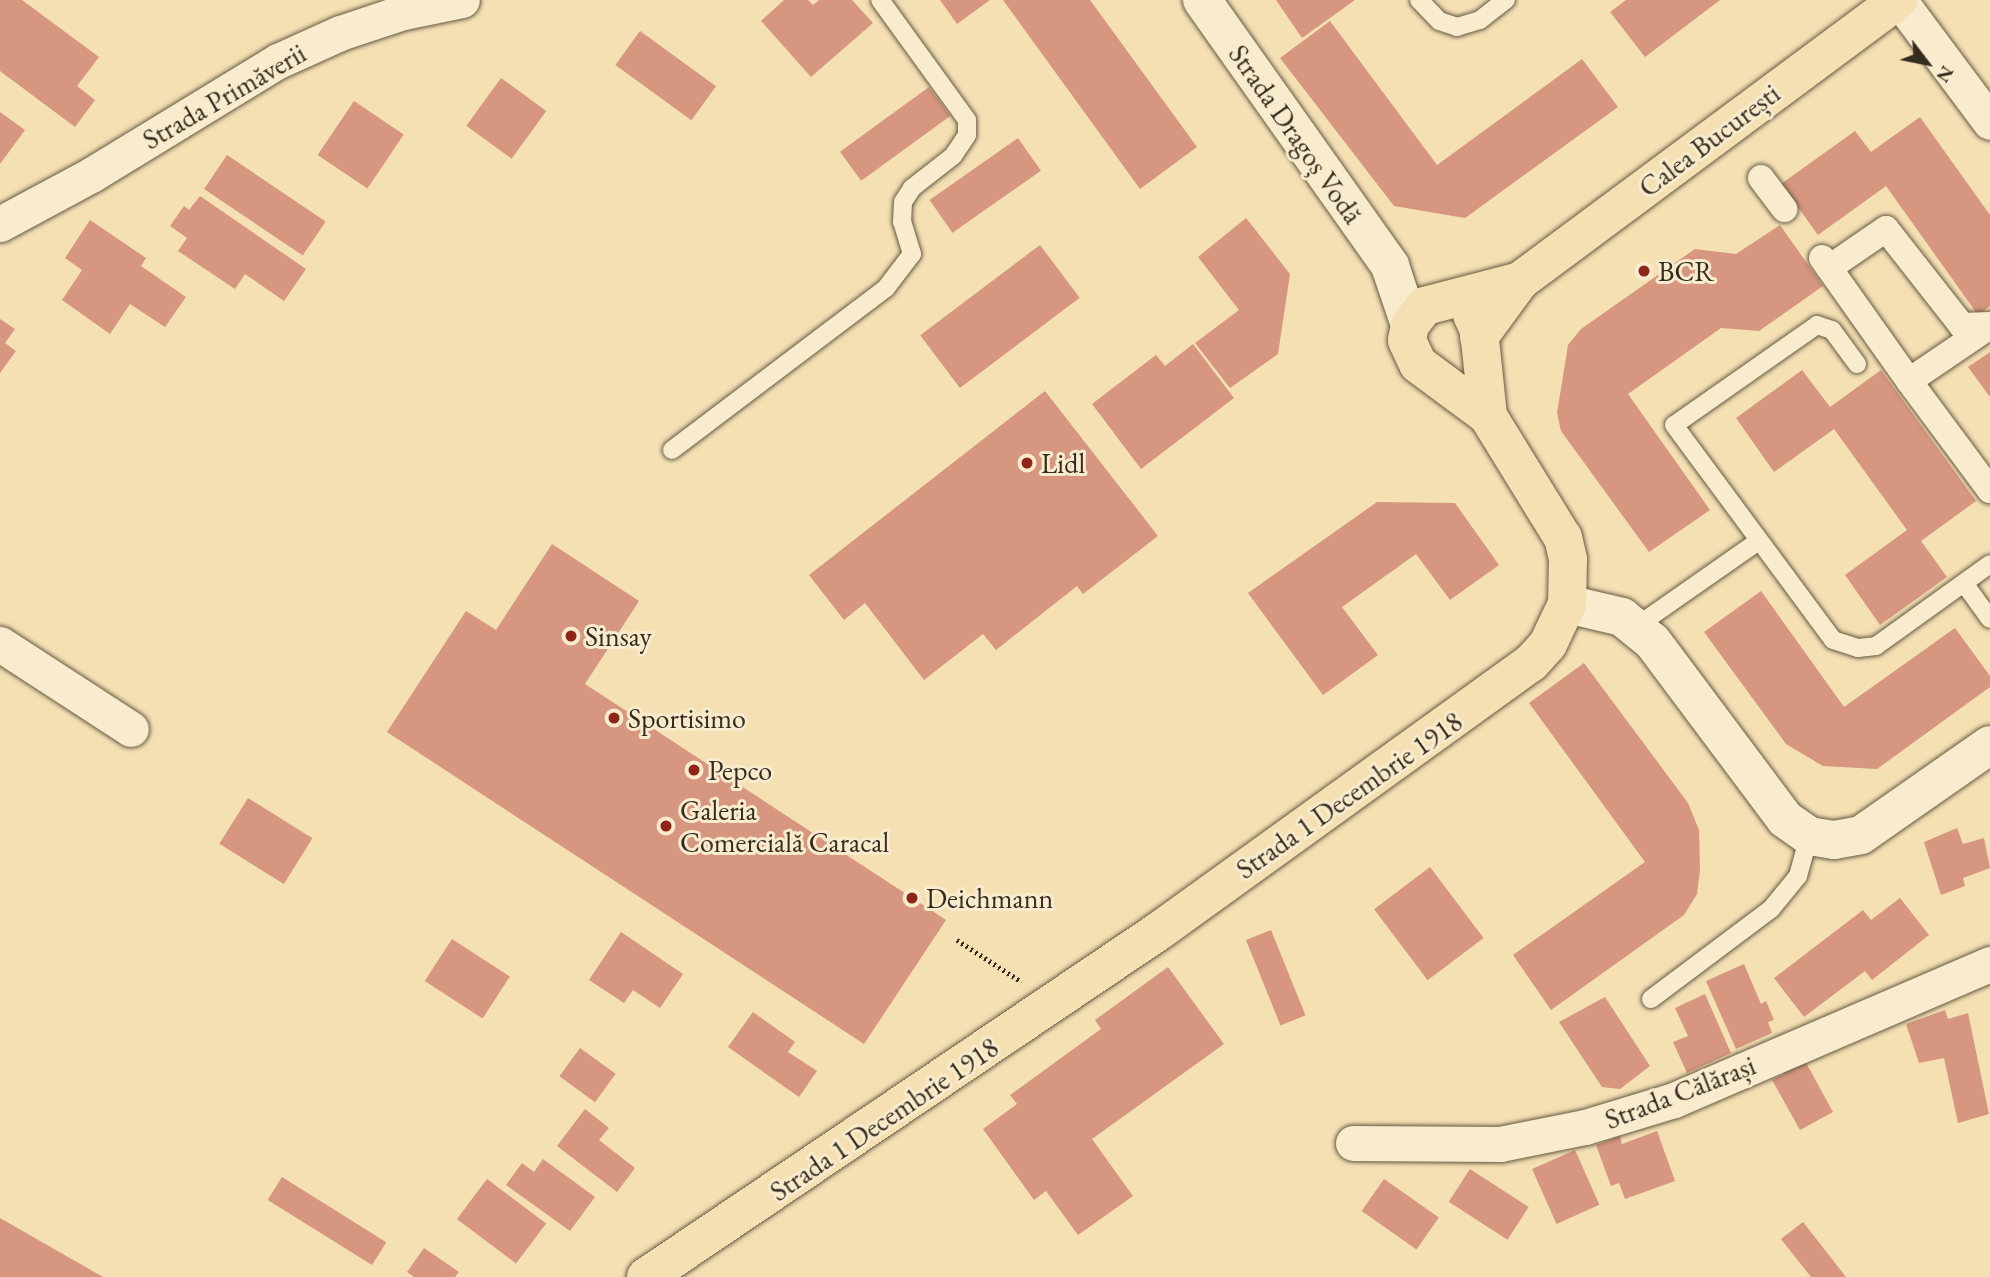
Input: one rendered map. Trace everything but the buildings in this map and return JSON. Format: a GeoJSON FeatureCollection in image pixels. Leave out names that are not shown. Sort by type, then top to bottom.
{"type":"FeatureCollection","features":[{"type":"Feature","properties":{"kind":"main road","name":"Strada Dragoș Vodă"},"geometry":{"type":"LineString","coordinates":[[1202,0],[1390,266]]}},
{"type":"Feature","properties":{"kind":"main road","name":"Calea București"},"geometry":{"type":"LineString","coordinates":[[1520,281],[1899,0]]}},
{"type":"Feature","properties":{"kind":"main road"},"geometry":{"type":"LineString","coordinates":[[1390,266],[1445,301],[1468,311],[1479,341],[1488,416]]}},
{"type":"Feature","properties":{"kind":"main road"},"geometry":{"type":"LineString","coordinates":[[1390,266],[1410,325]]}},
{"type":"Feature","properties":{"kind":"main road"},"geometry":{"type":"LineString","coordinates":[[1520,281],[1425,306],[1410,325],[1407,340],[1412,357],[1488,416],[1563,538],[1568,559],[1567,604],[1612,614],[1637,626],[1667,658],[1785,819],[1809,836],[1834,840],[1861,835],[1990,745]]}},
{"type":"Feature","properties":{"kind":"main road"},"geometry":{"type":"LineString","coordinates":[[1432,372],[1461,369],[1520,281]]}},
{"type":"Feature","properties":{"kind":"main road","name":"Strada 1 Decembrie 1918"},"geometry":{"type":"LineString","coordinates":[[646,1277],[935,1086],[1511,680],[1548,643],[1567,604]]}},
{"type":"Feature","properties":{"kind":"street","name":"Strada Primăverii"},"geometry":{"type":"LineString","coordinates":[[0,224],[91,175],[278,61],[378,20],[462,0]]}},
{"type":"Feature","properties":{"kind":"street"},"geometry":{"type":"LineString","coordinates":[[1899,0],[1990,122]]}},
{"type":"Feature","properties":{"kind":"street"},"geometry":{"type":"LineString","coordinates":[[1761,178],[1784,209]]}},
{"type":"Feature","properties":{"kind":"street"},"geometry":{"type":"LineString","coordinates":[[1990,325],[1962,326],[1886,229],[1826,263],[1990,490]]}},
{"type":"Feature","properties":{"kind":"street"},"geometry":{"type":"LineString","coordinates":[[1909,381],[1990,325]]}},
{"type":"Feature","properties":{"kind":"street"},"geometry":{"type":"LineString","coordinates":[[0,644],[131,729]]}},
{"type":"Feature","properties":{"kind":"street","name":"Strada Călărași"},"geometry":{"type":"LineString","coordinates":[[1353,1143],[1500,1144],[1585,1127],[1674,1100],[1990,964]]}},
{"type":"Feature","properties":{"kind":"lane"},"geometry":{"type":"LineString","coordinates":[[672,450],[886,288],[912,254],[902,222],[903,202],[912,188],[953,156],[967,135],[967,120],[880,0]]}},
{"type":"Feature","properties":{"kind":"lane"},"geometry":{"type":"LineString","coordinates":[[1419,0],[1439,21],[1457,27],[1480,20],[1506,0]]}},
{"type":"Feature","properties":{"kind":"lane"},"geometry":{"type":"LineString","coordinates":[[1857,364],[1832,330],[1816,326],[1674,425],[1757,542],[1833,640],[1858,648],[1877,646],[1990,564]]}},
{"type":"Feature","properties":{"kind":"lane"},"geometry":{"type":"LineString","coordinates":[[1637,626],[1757,542]]}},
{"type":"Feature","properties":{"kind":"lane"},"geometry":{"type":"LineString","coordinates":[[1964,583],[1990,619]]}},
{"type":"Feature","properties":{"kind":"lane"},"geometry":{"type":"LineString","coordinates":[[1651,999],[1771,909],[1798,876],[1809,836]]}},
{"type":"Feature","properties":{"kind":"path"},"geometry":{"type":"LineString","coordinates":[[957,940],[1025,985]]}},
{"type":"Feature","properties":{"kind":"place","name":"BCR"},"geometry":{"type":"Point","coordinates":[1644,271]}},
{"type":"Feature","properties":{"kind":"place","name":"Lidl"},"geometry":{"type":"Point","coordinates":[1027,463]}},
{"type":"Feature","properties":{"kind":"place","name":"Sinsay"},"geometry":{"type":"Point","coordinates":[571,636]}},
{"type":"Feature","properties":{"kind":"place","name":"Sportisimo"},"geometry":{"type":"Point","coordinates":[614,718]}},
{"type":"Feature","properties":{"kind":"place","name":"Pepco"},"geometry":{"type":"Point","coordinates":[694,770]}},
{"type":"Feature","properties":{"kind":"place","name":"Galeria Comercială Caracal"},"geometry":{"type":"Point","coordinates":[666,826]}},
{"type":"Feature","properties":{"kind":"place","name":"Deichmann"},"geometry":{"type":"Point","coordinates":[912,898]}}]}
